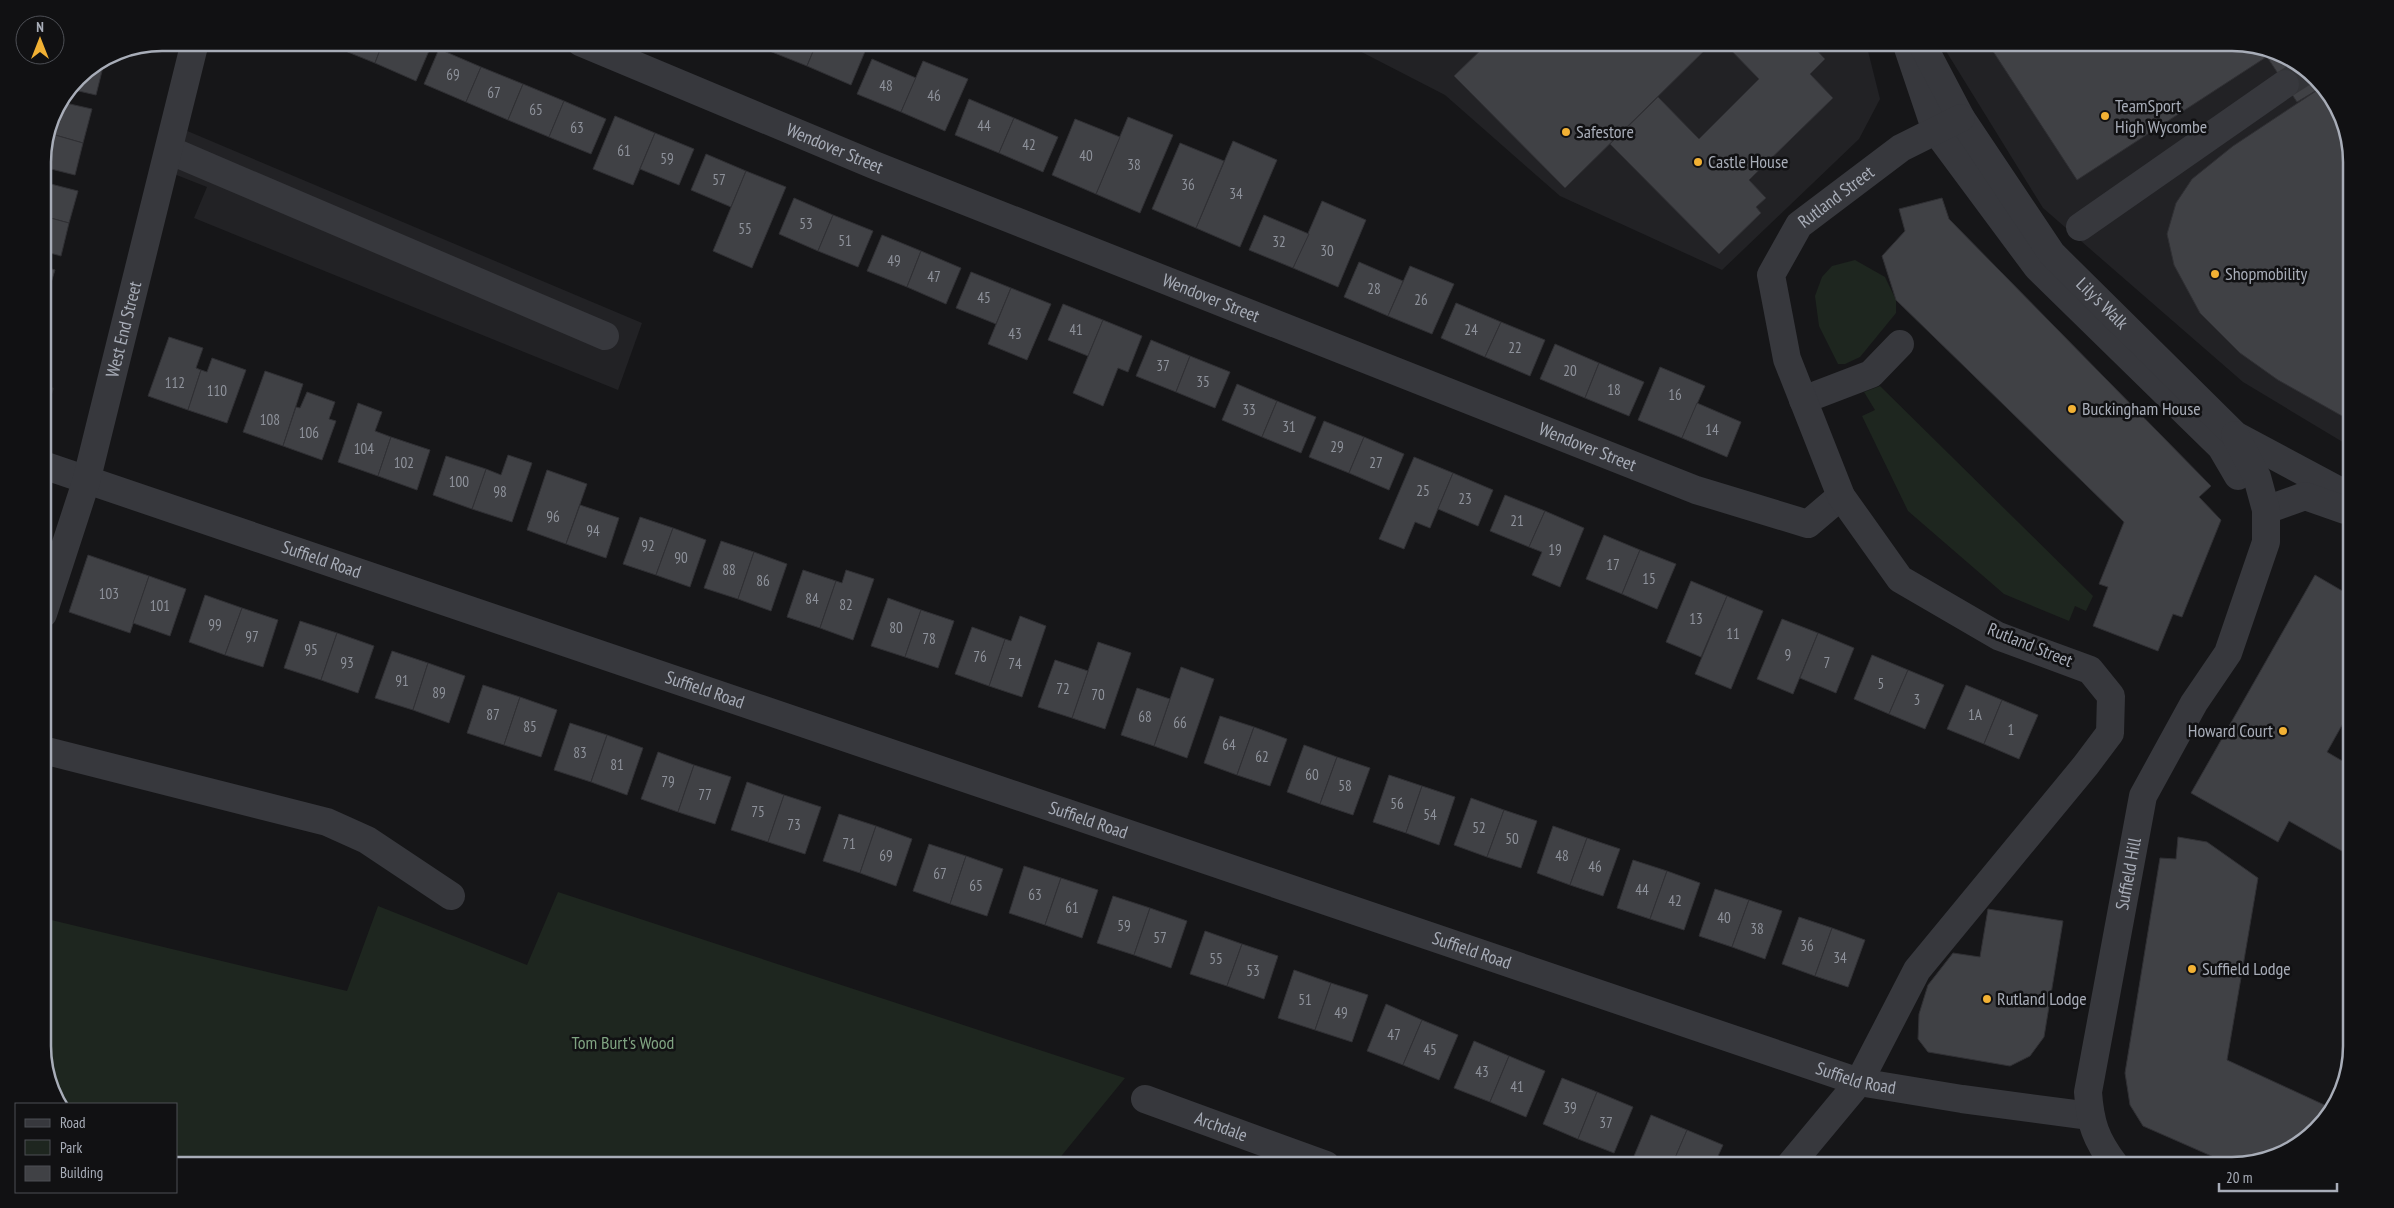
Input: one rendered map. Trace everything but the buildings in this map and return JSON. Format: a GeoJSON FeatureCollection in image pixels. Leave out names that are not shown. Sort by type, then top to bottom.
{"type":"FeatureCollection","features":[{"type":"Feature","properties":{"kind":"street","name":"West End Street"},"geometry":{"type":"LineString","coordinates":[[51,589],[86,482],[193,51]]}},
{"type":"Feature","properties":{"kind":"street","name":"Wendover Street"},"geometry":{"type":"LineString","coordinates":[[602,51],[874,165],[1696,490],[1808,524],[1841,496]]}},
{"type":"Feature","properties":{"kind":"street","name":"Lily's Walk"},"geometry":{"type":"LineString","coordinates":[[1909,51],[1936,131],[2037,267],[2228,441],[2343,493]]}},
{"type":"Feature","properties":{"kind":"street","name":"Lily's Walk"},"geometry":{"type":"LineString","coordinates":[[1927,51],[1961,118],[2052,254],[2228,441]]}},
{"type":"Feature","properties":{"kind":"street"},"geometry":{"type":"LineString","coordinates":[[2080,227],[2285,84]]}},
{"type":"Feature","properties":{"kind":"street","name":"Rutland Street"},"geometry":{"type":"LineString","coordinates":[[1797,1157],[1859,1082],[1917,970],[2086,765],[2110,733],[2111,696],[2090,670],[1998,636],[1900,579],[1841,496],[1787,359],[1771,275],[1799,225],[1901,148],[1961,118]]}},
{"type":"Feature","properties":{"kind":"street"},"geometry":{"type":"LineString","coordinates":[[169,150],[604,336]]}},
{"type":"Feature","properties":{"kind":"street"},"geometry":{"type":"LineString","coordinates":[[1803,400],[1871,374],[1900,344]]}},
{"type":"Feature","properties":{"kind":"street","name":"Suffield Hill"},"geometry":{"type":"LineString","coordinates":[[2090,1116],[2088,1092],[2142,796],[2194,702],[2228,653],[2266,542],[2266,510],[2257,476],[2228,441]]}},
{"type":"Feature","properties":{"kind":"street","name":"Suffield Hill"},"geometry":{"type":"LineString","coordinates":[[2228,441],[2252,500],[2249,542],[2228,653]]}},
{"type":"Feature","properties":{"kind":"street","name":"Suffield Road"},"geometry":{"type":"LineString","coordinates":[[51,468],[86,482],[1859,1082],[1962,1099],[2090,1116]]}},
{"type":"Feature","properties":{"kind":"street"},"geometry":{"type":"LineString","coordinates":[[2266,510],[2305,496],[2343,509]]}},
{"type":"Feature","properties":{"kind":"street"},"geometry":{"type":"LineString","coordinates":[[51,752],[326,822],[367,840],[451,896]]}},
{"type":"Feature","properties":{"kind":"street","name":"Archdale"},"geometry":{"type":"LineString","coordinates":[[1146,1099],[1302,1157]]}},
{"type":"Feature","properties":{"kind":"street"},"geometry":{"type":"LineString","coordinates":[[2090,1116],[2099,1145],[2108,1157]]}},
{"type":"Feature","properties":{"kind":"shaded area"},"geometry":{"type":"Polygon","coordinates":[[[1360,51],[1868,51],[1880,99],[1859,139],[1722,270],[1560,196],[1445,95],[1360,51]]]}},
{"type":"Feature","properties":{"kind":"shaded area"},"geometry":{"type":"Polygon","coordinates":[[[1946,51],[2239,51],[2268,57],[2294,70],[2324,100],[2337,126],[2343,155],[2343,442],[2243,382],[2043,208],[1946,51]]]}},
{"type":"Feature","properties":{"kind":"shaded area"},"geometry":{"type":"Polygon","coordinates":[[[185,130],[642,323],[618,390],[194,218],[207,187],[174,174],[185,130]]]}},
{"type":"Feature","properties":{"kind":"shaded area"},"geometry":{"type":"Polygon","coordinates":[[[51,387],[54,388],[51,398],[51,387]]]}},
{"type":"Feature","properties":{"kind":"green space"},"geometry":{"type":"Polygon","coordinates":[[[1855,260],[1885,277],[1896,300],[1896,313],[1860,357],[1845,364],[1838,364],[1819,326],[1815,296],[1822,277],[1832,266],[1855,260]]]}},
{"type":"Feature","properties":{"kind":"green space"},"geometry":{"type":"Polygon","coordinates":[[[1880,386],[2093,596],[2086,611],[2075,606],[2069,621],[2004,594],[1908,511],[1862,416],[1875,410],[1864,392],[1880,386]]]}},
{"type":"Feature","properties":{"kind":"green space","name":"Tom Burt's Wood"},"geometry":{"type":"Polygon","coordinates":[[[558,892],[1125,1078],[1061,1157],[178,1157],[178,1103],[67,1103],[57,1082],[53,1068],[51,1053],[51,920],[347,991],[378,906],[527,965],[558,892]]]}},
{"type":"Feature","properties":{"kind":"tunnel"},"geometry":{"type":"LineString","coordinates":[[2285,84],[2300,75]]}},
{"type":"Feature","properties":{"kind":"place","name":"TeamSport High Wycombe"},"geometry":{"type":"Point","coordinates":[2105,116]}},
{"type":"Feature","properties":{"kind":"place","name":"Safestore"},"geometry":{"type":"Point","coordinates":[1566,132]}},
{"type":"Feature","properties":{"kind":"place","name":"Castle House"},"geometry":{"type":"Point","coordinates":[1698,162]}},
{"type":"Feature","properties":{"kind":"place","name":"Shopmobility"},"geometry":{"type":"Point","coordinates":[2215,274]}},
{"type":"Feature","properties":{"kind":"place","name":"Buckingham House"},"geometry":{"type":"Point","coordinates":[2072,409]}},
{"type":"Feature","properties":{"kind":"place","name":"Howard Court"},"geometry":{"type":"Point","coordinates":[2283,731]}},
{"type":"Feature","properties":{"kind":"place","name":"Suffield Lodge"},"geometry":{"type":"Point","coordinates":[2192,969]}},
{"type":"Feature","properties":{"kind":"place","name":"Rutland Lodge"},"geometry":{"type":"Point","coordinates":[1987,999]}}]}
